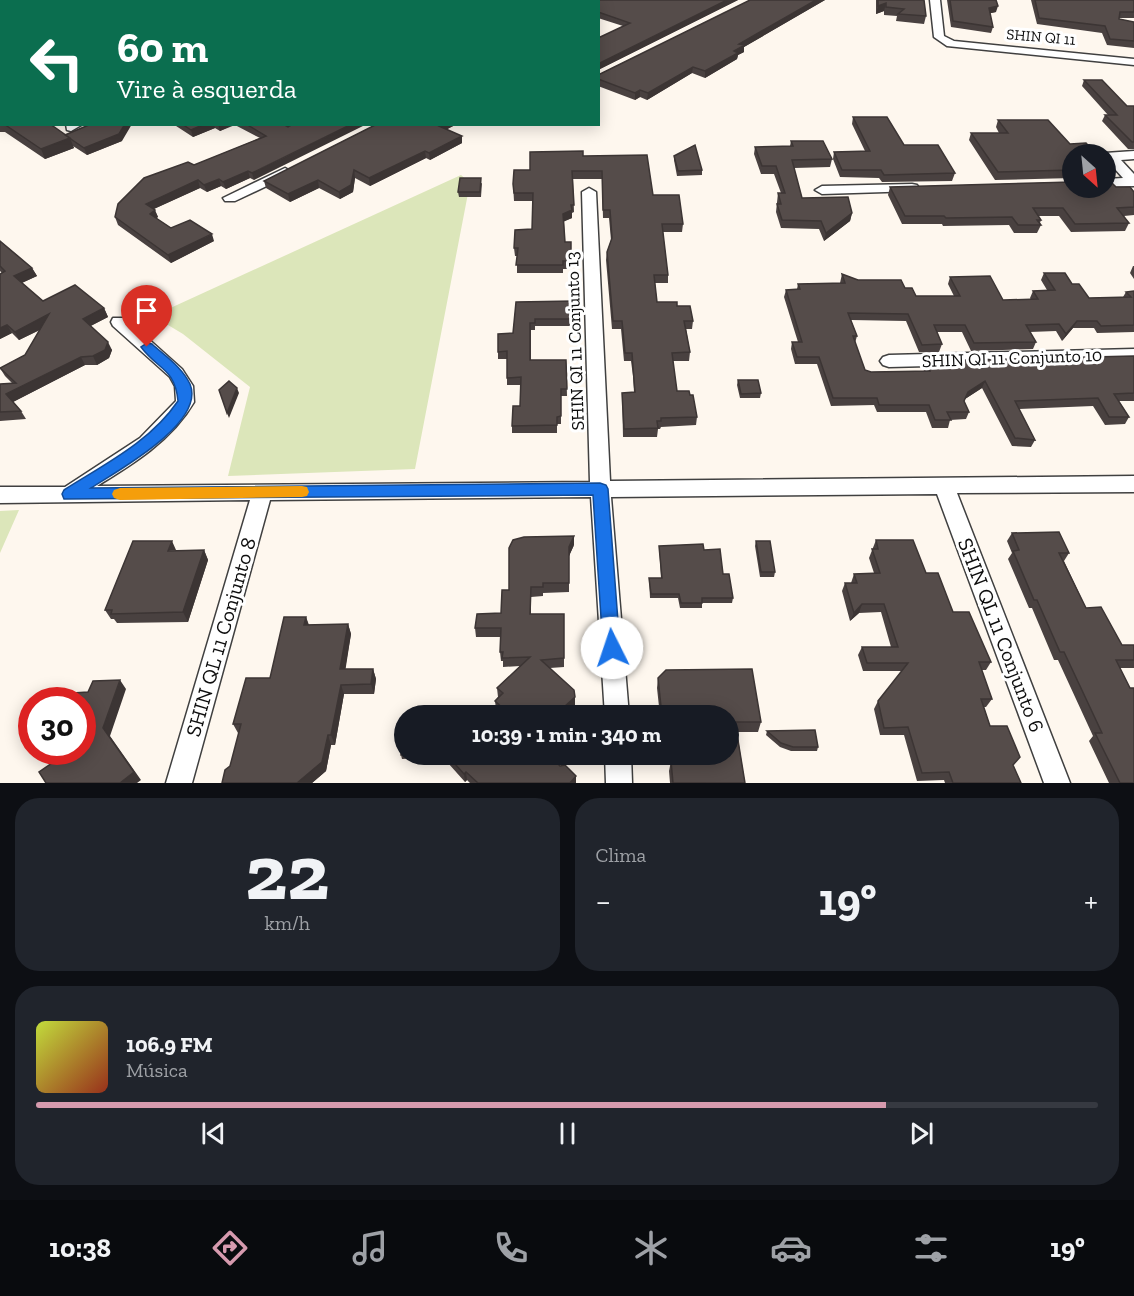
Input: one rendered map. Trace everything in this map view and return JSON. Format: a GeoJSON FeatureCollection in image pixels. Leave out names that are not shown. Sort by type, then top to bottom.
{"type":"FeatureCollection","features":[{"type":"Feature","properties":{"kind":"street","name":"SHIN QI 11"},"geometry":{"type":"LineString","coordinates":[[935,0],[939,37],[945,42],[959,46],[1134,62]]}},
{"type":"Feature","properties":{"kind":"street"},"geometry":{"type":"LineString","coordinates":[[1134,155],[1110,156],[1134,182]]}},
{"type":"Feature","properties":{"kind":"street"},"geometry":{"type":"LineString","coordinates":[[230,198],[302,164]]}},
{"type":"Feature","properties":{"kind":"street"},"geometry":{"type":"LineString","coordinates":[[1116,183],[1134,182]]}},
{"type":"Feature","properties":{"kind":"street"},"geometry":{"type":"LineString","coordinates":[[822,190],[929,188]]}},
{"type":"Feature","properties":{"kind":"street","name":"SHIN QI 11 Conjunto 13"},"geometry":{"type":"LineString","coordinates":[[589,192],[600,489],[616,705]]}},
{"type":"Feature","properties":{"kind":"street"},"geometry":{"type":"LineString","coordinates":[[69,494],[148,444],[173,420],[185,402],[184,386],[176,373],[119,322]]}},
{"type":"Feature","properties":{"kind":"street","name":"SHIN QI 11 Conjunto 10"},"geometry":{"type":"LineString","coordinates":[[889,361],[1134,355]]}},
{"type":"Feature","properties":{"kind":"street"},"geometry":{"type":"LineString","coordinates":[[0,495],[1134,484]]}},
{"type":"Feature","properties":{"kind":"street","name":"SHIN QL 11 Conjunto 6"},"geometry":{"type":"LineString","coordinates":[[945,487],[1057,783]]}},
{"type":"Feature","properties":{"kind":"street","name":"SHIN QL 11 Conjunto 8"},"geometry":{"type":"LineString","coordinates":[[179,783],[262,492]]}},
{"type":"Feature","properties":{"kind":"street"},"geometry":{"type":"LineString","coordinates":[[619,765],[620,783]]}},
{"type":"Feature","properties":{"kind":"green space"},"geometry":{"type":"Polygon","coordinates":[[[461,175],[470,183],[415,469],[228,476],[250,387],[183,334],[153,316],[461,175]]]}},
{"type":"Feature","properties":{"kind":"green space"},"geometry":{"type":"Polygon","coordinates":[[[19,510],[0,553],[0,511],[19,510]]]}},
{"type":"Feature","properties":{"kind":"building"},"geometry":{"type":"Polygon","coordinates":[[[600,0],[727,0],[600,63],[600,37],[630,23],[600,13],[600,0]]]}},
{"type":"Feature","properties":{"kind":"building"},"geometry":{"type":"Polygon","coordinates":[[[750,0],[816,0],[739,44],[745,45],[734,51],[738,53],[705,71],[693,67],[648,93],[640,90],[635,93],[600,80],[600,74],[750,0]]]}},
{"type":"Feature","properties":{"kind":"building"},"geometry":{"type":"Polygon","coordinates":[[[878,0],[924,0],[926,16],[898,14],[904,9],[886,7],[886,3],[878,6],[878,0]]]}},
{"type":"Feature","properties":{"kind":"building"},"geometry":{"type":"Polygon","coordinates":[[[950,0],[996,0],[998,6],[989,8],[993,27],[953,21],[950,0]]]}},
{"type":"Feature","properties":{"kind":"building"},"geometry":{"type":"Polygon","coordinates":[[[1035,0],[1134,0],[1134,12],[1120,12],[1119,19],[1134,22],[1134,41],[1110,39],[1105,26],[1039,18],[1035,0]]]}},
{"type":"Feature","properties":{"kind":"building"},"geometry":{"type":"Polygon","coordinates":[[[1084,80],[1102,80],[1127,106],[1134,106],[1134,142],[1105,115],[1117,115],[1084,80]]]}},
{"type":"Feature","properties":{"kind":"building"},"geometry":{"type":"Polygon","coordinates":[[[853,117],[887,117],[904,145],[938,145],[955,173],[884,175],[881,170],[842,170],[834,152],[870,151],[853,117]]]}},
{"type":"Feature","properties":{"kind":"building"},"geometry":{"type":"Polygon","coordinates":[[[998,120],[1048,120],[1070,144],[1062,144],[1062,170],[998,172],[971,133],[1008,133],[998,120]]]}},
{"type":"Feature","properties":{"kind":"building"},"geometry":{"type":"Polygon","coordinates":[[[7,126],[53,126],[70,138],[41,149],[7,126]]]}},
{"type":"Feature","properties":{"kind":"building"},"geometry":{"type":"Polygon","coordinates":[[[86,126],[124,126],[119,134],[84,148],[65,135],[86,126]]]}},
{"type":"Feature","properties":{"kind":"building"},"geometry":{"type":"Polygon","coordinates":[[[185,126],[200,126],[191,130],[185,126]]]}},
{"type":"Feature","properties":{"kind":"building"},"geometry":{"type":"Polygon","coordinates":[[[249,126],[348,126],[252,173],[248,171],[223,182],[219,179],[204,185],[198,180],[146,204],[155,210],[150,214],[171,228],[190,220],[212,234],[168,255],[115,217],[118,204],[144,178],[188,162],[194,165],[266,136],[249,126]]]}},
{"type":"Feature","properties":{"kind":"building"},"geometry":{"type":"Polygon","coordinates":[[[373,126],[439,126],[462,136],[429,153],[425,151],[369,178],[354,170],[351,185],[339,192],[318,180],[288,194],[264,181],[373,126]]]}},
{"type":"Feature","properties":{"kind":"building"},"geometry":{"type":"Polygon","coordinates":[[[791,141],[823,141],[832,159],[792,160],[802,198],[848,197],[852,213],[826,233],[821,221],[782,220],[777,204],[781,204],[778,193],[785,193],[776,166],[762,166],[755,147],[793,146],[791,141]]]}},
{"type":"Feature","properties":{"kind":"building"},"geometry":{"type":"Polygon","coordinates":[[[695,145],[702,170],[678,171],[674,156],[695,145]]]}},
{"type":"Feature","properties":{"kind":"building"},"geometry":{"type":"Polygon","coordinates":[[[583,151],[583,156],[647,155],[653,195],[679,195],[683,224],[662,224],[668,275],[654,275],[657,302],[677,302],[677,306],[690,306],[693,321],[684,321],[690,352],[672,353],[677,391],[689,391],[690,395],[693,395],[697,417],[661,418],[661,421],[657,421],[658,428],[624,429],[622,393],[635,392],[632,353],[625,353],[622,321],[613,321],[607,252],[612,238],[610,210],[603,210],[602,171],[572,171],[574,205],[571,205],[572,210],[563,214],[565,242],[571,242],[571,261],[563,261],[563,265],[516,265],[518,248],[514,248],[515,230],[532,229],[533,193],[514,193],[514,170],[530,170],[530,152],[583,151]]]}},
{"type":"Feature","properties":{"kind":"building"},"geometry":{"type":"Polygon","coordinates":[[[460,178],[481,178],[480,192],[458,192],[460,178]]]}},
{"type":"Feature","properties":{"kind":"building"},"geometry":{"type":"Polygon","coordinates":[[[1062,182],[1062,198],[1116,198],[1116,187],[1130,187],[1134,192],[1134,207],[1117,208],[1129,223],[1075,224],[1063,208],[1033,208],[1041,220],[1037,220],[1041,225],[1018,225],[1012,217],[905,216],[890,187],[1062,182]]]}},
{"type":"Feature","properties":{"kind":"building"},"geometry":{"type":"Polygon","coordinates":[[[0,241],[32,268],[14,276],[43,301],[75,285],[104,308],[83,319],[108,342],[105,350],[93,356],[81,357],[6,394],[21,411],[0,412],[0,384],[16,383],[0,368],[25,355],[49,314],[15,332],[7,325],[0,328],[0,274],[5,271],[0,266],[0,241]]]}},
{"type":"Feature","properties":{"kind":"building"},"geometry":{"type":"Polygon","coordinates":[[[1044,273],[1065,273],[1072,284],[1079,284],[1089,298],[1131,297],[1126,292],[1134,291],[1134,325],[1101,326],[1097,321],[1077,321],[1066,334],[1059,324],[1026,325],[1036,342],[974,343],[965,325],[934,325],[942,344],[922,345],[908,314],[848,313],[857,336],[853,336],[865,370],[871,372],[930,371],[926,361],[1134,356],[1134,393],[1114,394],[1129,417],[1109,417],[1098,398],[1015,401],[1035,440],[1015,438],[985,381],[968,392],[964,401],[969,412],[947,412],[951,420],[935,420],[929,405],[879,405],[877,398],[833,398],[819,357],[797,357],[792,342],[802,342],[786,290],[800,289],[798,284],[845,283],[842,274],[858,280],[901,280],[905,288],[912,288],[916,296],[960,296],[950,277],[990,276],[1003,300],[1038,299],[1033,291],[1055,290],[1044,273]]]}},
{"type":"Feature","properties":{"kind":"building"},"geometry":{"type":"Polygon","coordinates":[[[574,301],[575,319],[535,319],[535,323],[530,323],[530,360],[566,360],[567,389],[561,389],[561,416],[557,417],[557,425],[512,426],[513,406],[520,406],[521,377],[507,378],[507,351],[498,352],[498,334],[513,333],[516,302],[574,301]]]}},
{"type":"Feature","properties":{"kind":"building"},"geometry":{"type":"Polygon","coordinates":[[[738,380],[758,380],[761,393],[741,394],[738,380]]]}},
{"type":"Feature","properties":{"kind":"building"},"geometry":{"type":"Polygon","coordinates":[[[229,381],[237,388],[227,413],[219,390],[229,381]]]}},
{"type":"Feature","properties":{"kind":"building"},"geometry":{"type":"Polygon","coordinates":[[[1059,532],[1069,553],[1059,553],[1086,608],[1101,607],[1122,645],[1134,645],[1134,660],[1116,660],[1130,688],[1134,688],[1134,783],[1120,783],[1095,733],[1102,733],[1064,652],[1060,652],[1037,600],[1034,600],[1013,551],[1019,550],[1012,533],[1059,532]]]}},
{"type":"Feature","properties":{"kind":"building"},"geometry":{"type":"Polygon","coordinates":[[[574,536],[569,547],[569,583],[543,583],[543,587],[531,587],[530,614],[564,614],[564,658],[541,660],[574,690],[575,697],[566,705],[499,705],[495,701],[503,693],[497,688],[530,657],[502,658],[501,628],[475,628],[477,614],[501,613],[502,590],[509,590],[509,548],[513,540],[524,537],[574,536]]]}},
{"type":"Feature","properties":{"kind":"building"},"geometry":{"type":"Polygon","coordinates":[[[876,540],[913,540],[926,573],[938,573],[953,612],[969,612],[991,662],[979,662],[992,699],[981,699],[990,726],[1007,726],[1020,757],[1013,765],[1021,783],[953,783],[949,772],[922,773],[908,727],[884,728],[878,701],[908,663],[867,663],[862,647],[898,647],[884,604],[862,604],[854,613],[845,583],[857,583],[854,574],[880,573],[872,549],[878,549],[876,540]]]}},
{"type":"Feature","properties":{"kind":"building"},"geometry":{"type":"Polygon","coordinates":[[[133,541],[172,541],[168,551],[204,550],[183,612],[111,614],[112,610],[105,610],[133,541]]]}},
{"type":"Feature","properties":{"kind":"building"},"geometry":{"type":"Polygon","coordinates":[[[756,541],[770,541],[775,572],[761,572],[756,541]]]}},
{"type":"Feature","properties":{"kind":"building"},"geometry":{"type":"Polygon","coordinates":[[[703,544],[704,550],[720,549],[723,574],[729,574],[733,598],[702,598],[702,603],[681,603],[679,594],[651,594],[649,578],[662,578],[659,546],[703,544]]]}},
{"type":"Feature","properties":{"kind":"building"},"geometry":{"type":"Polygon","coordinates":[[[284,617],[306,617],[304,625],[348,624],[340,669],[373,669],[371,684],[341,685],[331,735],[328,735],[322,762],[297,783],[222,783],[225,770],[230,766],[241,724],[233,724],[246,678],[270,678],[284,617]]]}},
{"type":"Feature","properties":{"kind":"building"},"geometry":{"type":"Polygon","coordinates":[[[752,669],[761,722],[739,722],[739,705],[661,705],[658,678],[666,670],[752,669]]]}},
{"type":"Feature","properties":{"kind":"building"},"geometry":{"type":"Polygon","coordinates":[[[120,680],[103,728],[134,772],[120,783],[46,783],[39,772],[49,765],[96,765],[96,687],[90,687],[93,681],[120,680]]]}},
{"type":"Feature","properties":{"kind":"building"},"geometry":{"type":"Polygon","coordinates":[[[815,730],[818,747],[793,747],[781,743],[767,731],[815,730]]]}},
{"type":"Feature","properties":{"kind":"building"},"geometry":{"type":"Polygon","coordinates":[[[739,746],[745,783],[673,783],[671,765],[739,765],[739,746]]]}},
{"type":"Feature","properties":{"kind":"building"},"geometry":{"type":"Polygon","coordinates":[[[456,765],[565,765],[576,776],[570,783],[478,783],[466,772],[464,774],[456,765]]]}},
{"type":"Feature","properties":{"kind":"slow traffic"},"geometry":{"type":"LineString","coordinates":[[120,494],[302,492]]}},
{"type":"Feature","properties":{"kind":"route"},"geometry":{"type":"LineString","coordinates":[[147,347],[176,373],[184,386],[185,402],[173,420],[148,444],[69,494],[600,489],[612,648]]}}]}
